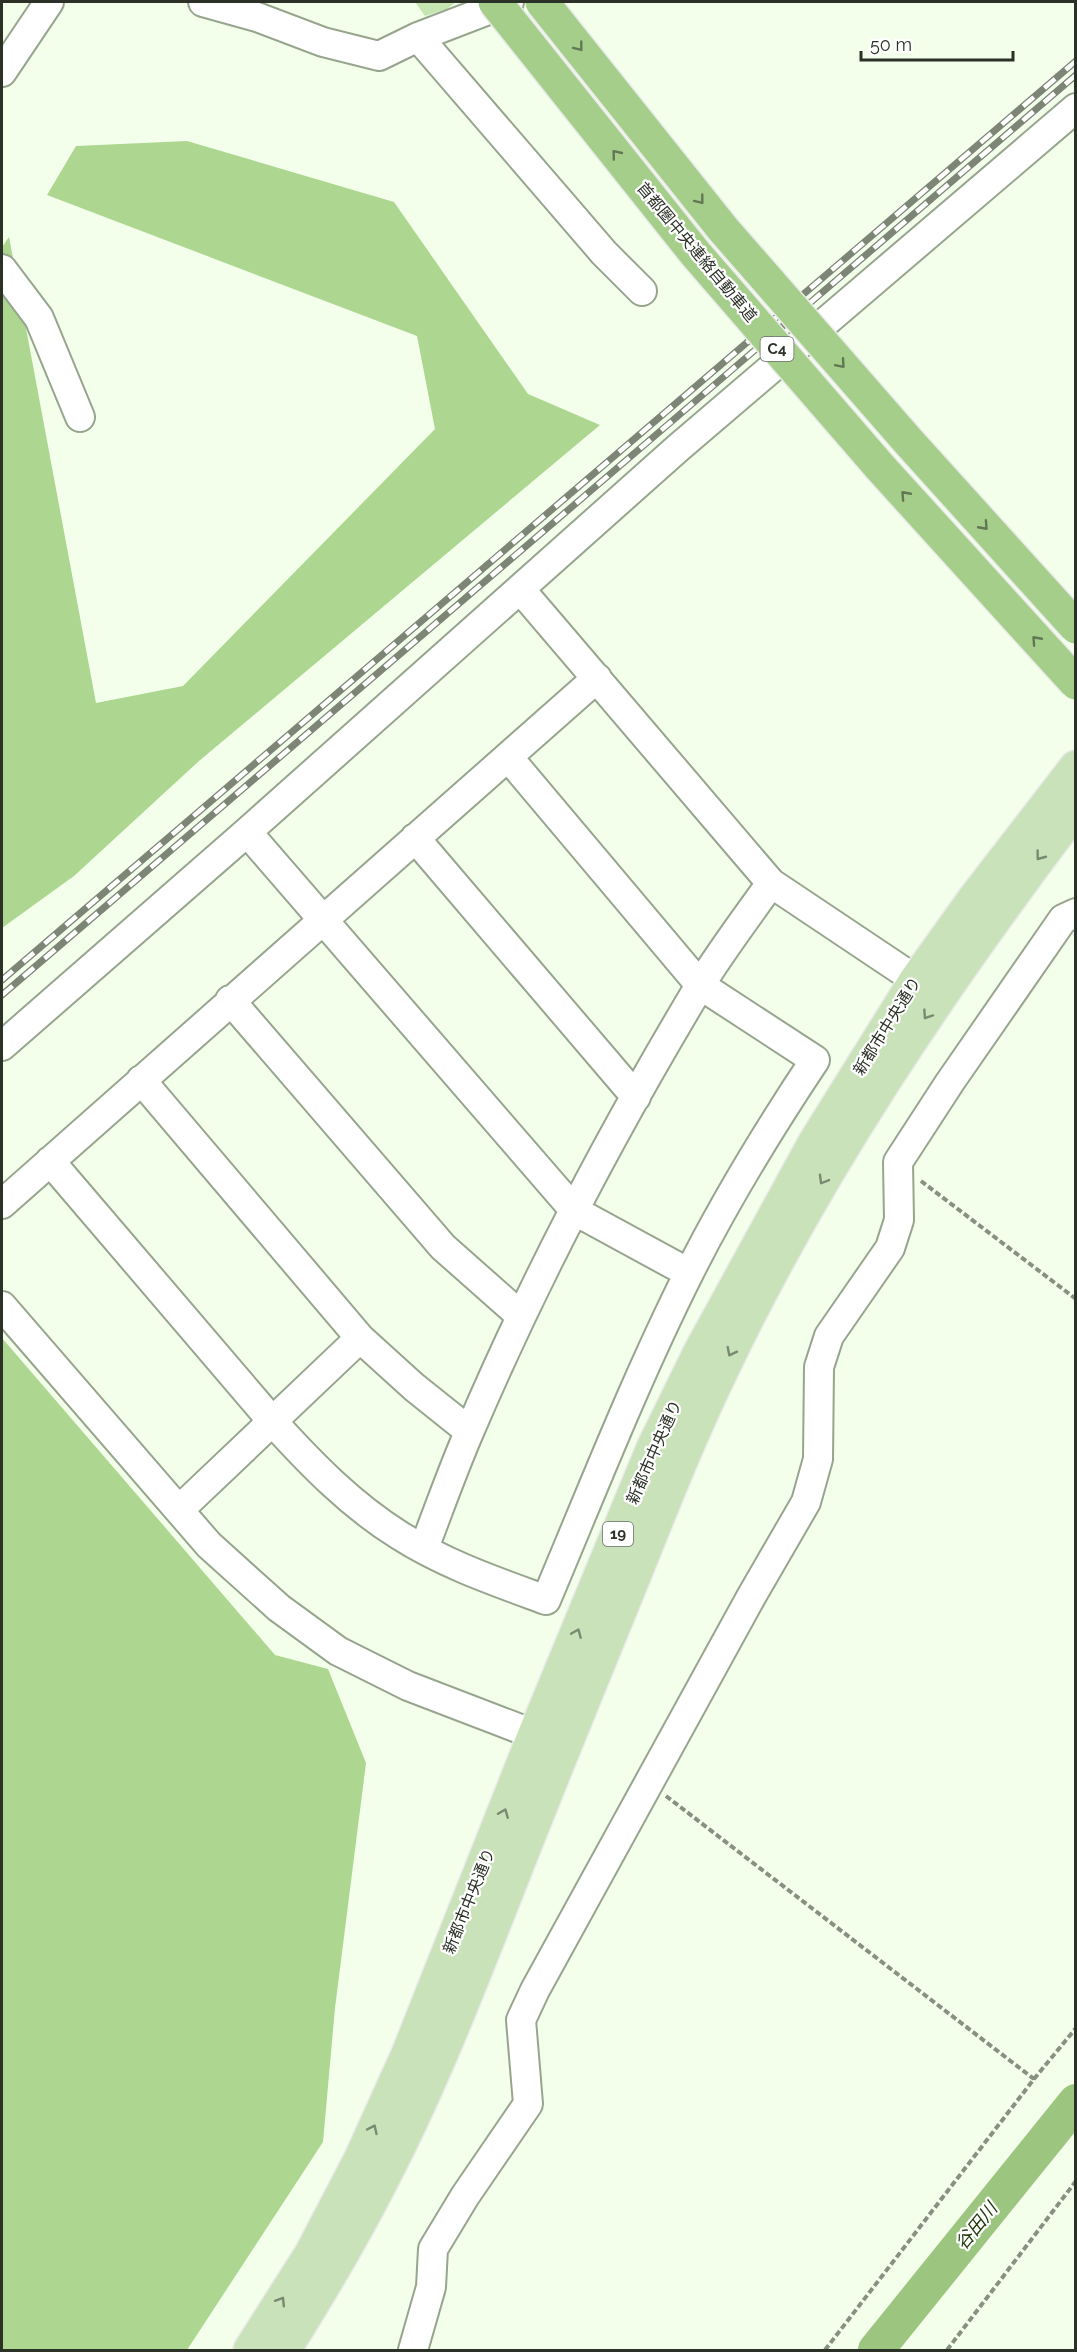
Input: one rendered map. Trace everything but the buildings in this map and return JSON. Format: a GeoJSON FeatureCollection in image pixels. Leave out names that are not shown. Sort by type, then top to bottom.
{"type":"FeatureCollection","features":[{"type":"Feature","properties":{"kind":"highway","name":"首都圏中央連絡自動車道"},"geometry":{"type":"LineString","coordinates":[[495,2],[694,253],[880,467],[1076,683]]}},
{"type":"Feature","properties":{"kind":"highway","name":"C4"},"geometry":{"type":"LineString","coordinates":[[543,2],[723,229],[908,441],[1076,627]]}},
{"type":"Feature","properties":{"kind":"main road","name":"新都市中央通り"},"geometry":{"type":"LineString","coordinates":[[250,2350],[311,2254],[361,2157],[408,2054],[534,1736],[653,1448],[700,1352],[815,1142],[916,980],[974,899],[1076,767]]}},
{"type":"Feature","properties":{"kind":"main road","name":"新都市中央通り"},"geometry":{"type":"LineString","coordinates":[[284,2350],[337,2265],[382,2181],[430,2080],[680,1465],[721,1372],[772,1269],[835,1159],[918,1028],[998,912],[1076,810]]}},
{"type":"Feature","properties":{"kind":"street"},"geometry":{"type":"LineString","coordinates":[[2,72],[49,2]]}},
{"type":"Feature","properties":{"kind":"street"},"geometry":{"type":"LineString","coordinates":[[203,2],[256,17],[323,42],[379,56],[418,37],[509,2]]}},
{"type":"Feature","properties":{"kind":"street"},"geometry":{"type":"LineString","coordinates":[[418,37],[604,253],[642,291]]}},
{"type":"Feature","properties":{"kind":"street"},"geometry":{"type":"LineString","coordinates":[[2,1046],[247,832],[678,448],[1076,108]]}},
{"type":"Feature","properties":{"kind":"street"},"geometry":{"type":"LineString","coordinates":[[2,269],[39,318],[80,417]]}},
{"type":"Feature","properties":{"kind":"street"},"geometry":{"type":"LineString","coordinates":[[520,589],[771,883],[916,980]]}},
{"type":"Feature","properties":{"kind":"street"},"geometry":{"type":"LineString","coordinates":[[2,1204],[230,1000],[597,678]]}},
{"type":"Feature","properties":{"kind":"street"},"geometry":{"type":"LineString","coordinates":[[50,1161],[273,1422],[306,1459],[346,1496],[382,1524],[424,1548],[479,1575],[546,1600],[634,1389],[689,1274],[772,1124],[815,1060],[700,986],[508,757]]}},
{"type":"Feature","properties":{"kind":"street"},"geometry":{"type":"LineString","coordinates":[[247,832],[575,1211],[689,1274]]}},
{"type":"Feature","properties":{"kind":"street"},"geometry":{"type":"LineString","coordinates":[[415,838],[636,1097]]}},
{"type":"Feature","properties":{"kind":"street"},"geometry":{"type":"LineString","coordinates":[[424,1548],[469,1431],[521,1316],[575,1211],[636,1097],[700,986],[771,883]]}},
{"type":"Feature","properties":{"kind":"street"},"geometry":{"type":"LineString","coordinates":[[413,2350],[431,2287],[433,2249],[465,2196],[528,2104],[521,2020],[535,1990],[806,1502],[818,1459],[819,1367],[829,1336],[890,1248],[899,1220],[898,1162],[950,1082],[1063,919],[1076,913]]}},
{"type":"Feature","properties":{"kind":"street"},"geometry":{"type":"LineString","coordinates":[[230,1000],[443,1247],[521,1316]]}},
{"type":"Feature","properties":{"kind":"street"},"geometry":{"type":"LineString","coordinates":[[141,1080],[360,1338],[414,1387],[469,1431]]}},
{"type":"Feature","properties":{"kind":"street"},"geometry":{"type":"LineString","coordinates":[[2,1306],[209,1545],[279,1608],[338,1651],[408,1686],[565,1746]]}},
{"type":"Feature","properties":{"kind":"street"},"geometry":{"type":"LineString","coordinates":[[179,1510],[360,1338]]}},
{"type":"Feature","properties":{"kind":"path"},"geometry":{"type":"LineString","coordinates":[[898,1162],[1076,1299]]}},
{"type":"Feature","properties":{"kind":"path"},"geometry":{"type":"LineString","coordinates":[[649,1783],[1034,2079]]}},
{"type":"Feature","properties":{"kind":"path"},"geometry":{"type":"LineString","coordinates":[[825,2350],[1076,2028]]}},
{"type":"Feature","properties":{"kind":"path"},"geometry":{"type":"LineString","coordinates":[[947,2350],[1076,2181]]}},
{"type":"Feature","properties":{"kind":"green space"},"geometry":{"type":"Polygon","coordinates":[[[415,2],[456,2],[447,9],[425,16],[415,2]]]}},
{"type":"Feature","properties":{"kind":"green space"},"geometry":{"type":"Polygon","coordinates":[[[187,141],[394,202],[528,394],[600,425],[199,761],[74,876],[2,928],[2,247],[9,237],[96,703],[183,686],[435,429],[417,336],[47,195],[76,146],[187,141]]]}},
{"type":"Feature","properties":{"kind":"green space"},"geometry":{"type":"Polygon","coordinates":[[[2,1338],[275,1655],[328,1669],[366,1763],[335,2008],[323,2142],[187,2350],[2,2350],[2,1338]]]}},
{"type":"Feature","properties":{"kind":"waterway","name":"谷田川"},"geometry":{"type":"LineString","coordinates":[[876,2350],[1076,2102]]}},
{"type":"Feature","properties":{"kind":"railway"},"geometry":{"type":"LineString","coordinates":[[2,980],[1076,61]]}},
{"type":"Feature","properties":{"kind":"railway"},"geometry":{"type":"LineString","coordinates":[[2,995],[1076,75]]}}]}
